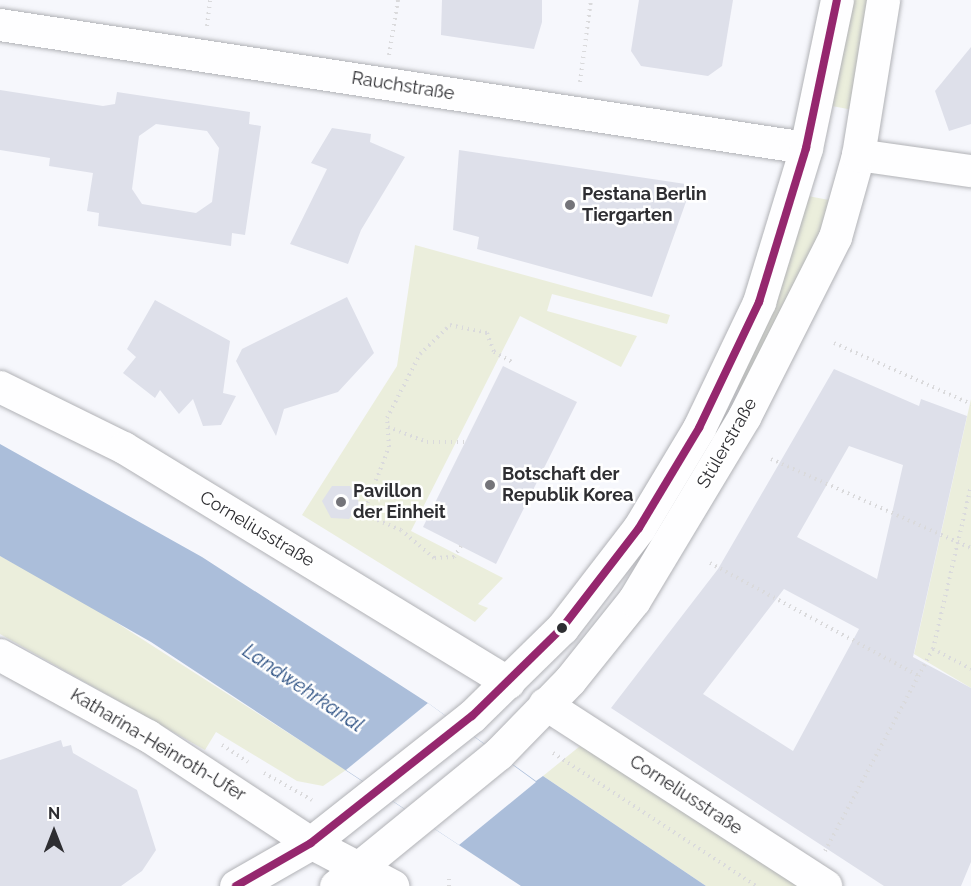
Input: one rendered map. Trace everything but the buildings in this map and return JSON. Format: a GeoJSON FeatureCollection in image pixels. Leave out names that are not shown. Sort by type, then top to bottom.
{"type":"FeatureCollection","features":[{"type":"Feature","properties":{"kind":"main road","name":"Stülerstraße"},"geometry":{"type":"LineString","coordinates":[[236,886],[311,843],[380,793],[509,683],[602,581],[699,428],[759,302],[806,148],[837,0]]}},
{"type":"Feature","properties":{"kind":"main road","name":"Stülerstraße"},"geometry":{"type":"LineString","coordinates":[[336,886],[363,868],[498,754],[546,704],[634,600],[744,417],[835,237],[858,155],[884,0]]}},
{"type":"Feature","properties":{"kind":"main road"},"geometry":{"type":"LineString","coordinates":[[806,148],[858,155]]}},
{"type":"Feature","properties":{"kind":"main road"},"geometry":{"type":"LineString","coordinates":[[509,683],[546,704]]}},
{"type":"Feature","properties":{"kind":"street","name":"Rauchstraße"},"geometry":{"type":"LineString","coordinates":[[0,25],[806,148]]}},
{"type":"Feature","properties":{"kind":"street"},"geometry":{"type":"LineString","coordinates":[[858,155],[971,171]]}},
{"type":"Feature","properties":{"kind":"street","name":"Corneliusstraße"},"geometry":{"type":"LineString","coordinates":[[0,387],[124,448],[509,683]]}},
{"type":"Feature","properties":{"kind":"street","name":"Katharina-Heinroth-Ufer"},"geometry":{"type":"LineString","coordinates":[[0,655],[148,736],[311,843],[363,868],[393,886]]}},
{"type":"Feature","properties":{"kind":"street","name":"Corneliusstraße"},"geometry":{"type":"LineString","coordinates":[[546,704],[826,886]]}},
{"type":"Feature","properties":{"kind":"path"},"geometry":{"type":"LineString","coordinates":[[207,27],[210,0]]}},
{"type":"Feature","properties":{"kind":"path"},"geometry":{"type":"LineString","coordinates":[[389,55],[398,0]]}},
{"type":"Feature","properties":{"kind":"path"},"geometry":{"type":"LineString","coordinates":[[579,84],[591,0]]}},
{"type":"Feature","properties":{"kind":"path"},"geometry":{"type":"LineString","coordinates":[[461,546],[454,557],[434,558],[401,530],[363,514],[389,447],[387,426],[390,409],[420,354],[450,326],[487,333],[494,352],[512,362]]}},
{"type":"Feature","properties":{"kind":"path"},"geometry":{"type":"LineString","coordinates":[[834,344],[971,404]]}},
{"type":"Feature","properties":{"kind":"path"},"geometry":{"type":"LineString","coordinates":[[387,426],[427,442],[465,442]]}},
{"type":"Feature","properties":{"kind":"path"},"geometry":{"type":"LineString","coordinates":[[771,459],[971,548]]}},
{"type":"Feature","properties":{"kind":"path"},"geometry":{"type":"LineString","coordinates":[[823,854],[933,649],[971,486]]}},
{"type":"Feature","properties":{"kind":"path"},"geometry":{"type":"LineString","coordinates":[[710,562],[919,675]]}},
{"type":"Feature","properties":{"kind":"path"},"geometry":{"type":"LineString","coordinates":[[933,649],[971,669]]}},
{"type":"Feature","properties":{"kind":"path"},"geometry":{"type":"LineString","coordinates":[[553,753],[756,886]]}},
{"type":"Feature","properties":{"kind":"path"},"geometry":{"type":"LineString","coordinates":[[449,879],[449,886]]}},
{"type":"Feature","properties":{"kind":"green space"},"geometry":{"type":"Polygon","coordinates":[[[853,0],[871,0],[853,110],[832,106],[853,0]]]}},
{"type":"Feature","properties":{"kind":"green space"},"geometry":{"type":"Polygon","coordinates":[[[808,196],[829,200],[813,255],[746,390],[739,389],[735,385],[808,196]]]}},
{"type":"Feature","properties":{"kind":"green space"},"geometry":{"type":"Polygon","coordinates":[[[415,245],[670,315],[667,324],[552,294],[547,311],[637,336],[621,367],[520,316],[411,531],[503,578],[478,604],[488,608],[475,622],[302,515],[397,366],[415,245]]]}},
{"type":"Feature","properties":{"kind":"green space"},"geometry":{"type":"Polygon","coordinates":[[[971,399],[971,688],[914,654],[971,399]]]}},
{"type":"Feature","properties":{"kind":"green space"},"geometry":{"type":"Polygon","coordinates":[[[0,556],[75,596],[346,770],[323,786],[297,781],[216,732],[205,750],[0,634],[0,556]]]}},
{"type":"Feature","properties":{"kind":"green space"},"geometry":{"type":"Polygon","coordinates":[[[585,742],[810,886],[706,886],[543,776],[585,742]]]}},
{"type":"Feature","properties":{"kind":"water","name":"Landwehrkanal"},"geometry":{"type":"Polygon","coordinates":[[[0,444],[202,557],[428,703],[536,781],[543,776],[706,886],[521,886],[151,642],[0,556],[0,444]]]}},
{"type":"Feature","properties":{"kind":"pier"},"geometry":{"type":"Polygon","coordinates":[[[428,703],[536,782],[459,845],[346,770],[428,703]]]}},
{"type":"Feature","properties":{"kind":"transit line"},"geometry":{"type":"LineString","coordinates":[[236,886],[311,843],[472,716],[562,628],[639,528],[699,428],[759,302],[806,148],[837,0]]}},
{"type":"Feature","properties":{"kind":"place","name":"Pestana Berlin Tiergarten"},"geometry":{"type":"Point","coordinates":[570,205]}},
{"type":"Feature","properties":{"kind":"place","name":"Botschaft der Republik Korea"},"geometry":{"type":"Point","coordinates":[490,485]}},
{"type":"Feature","properties":{"kind":"place","name":"Pavillon der Einheit"},"geometry":{"type":"Point","coordinates":[341,502]}}]}
